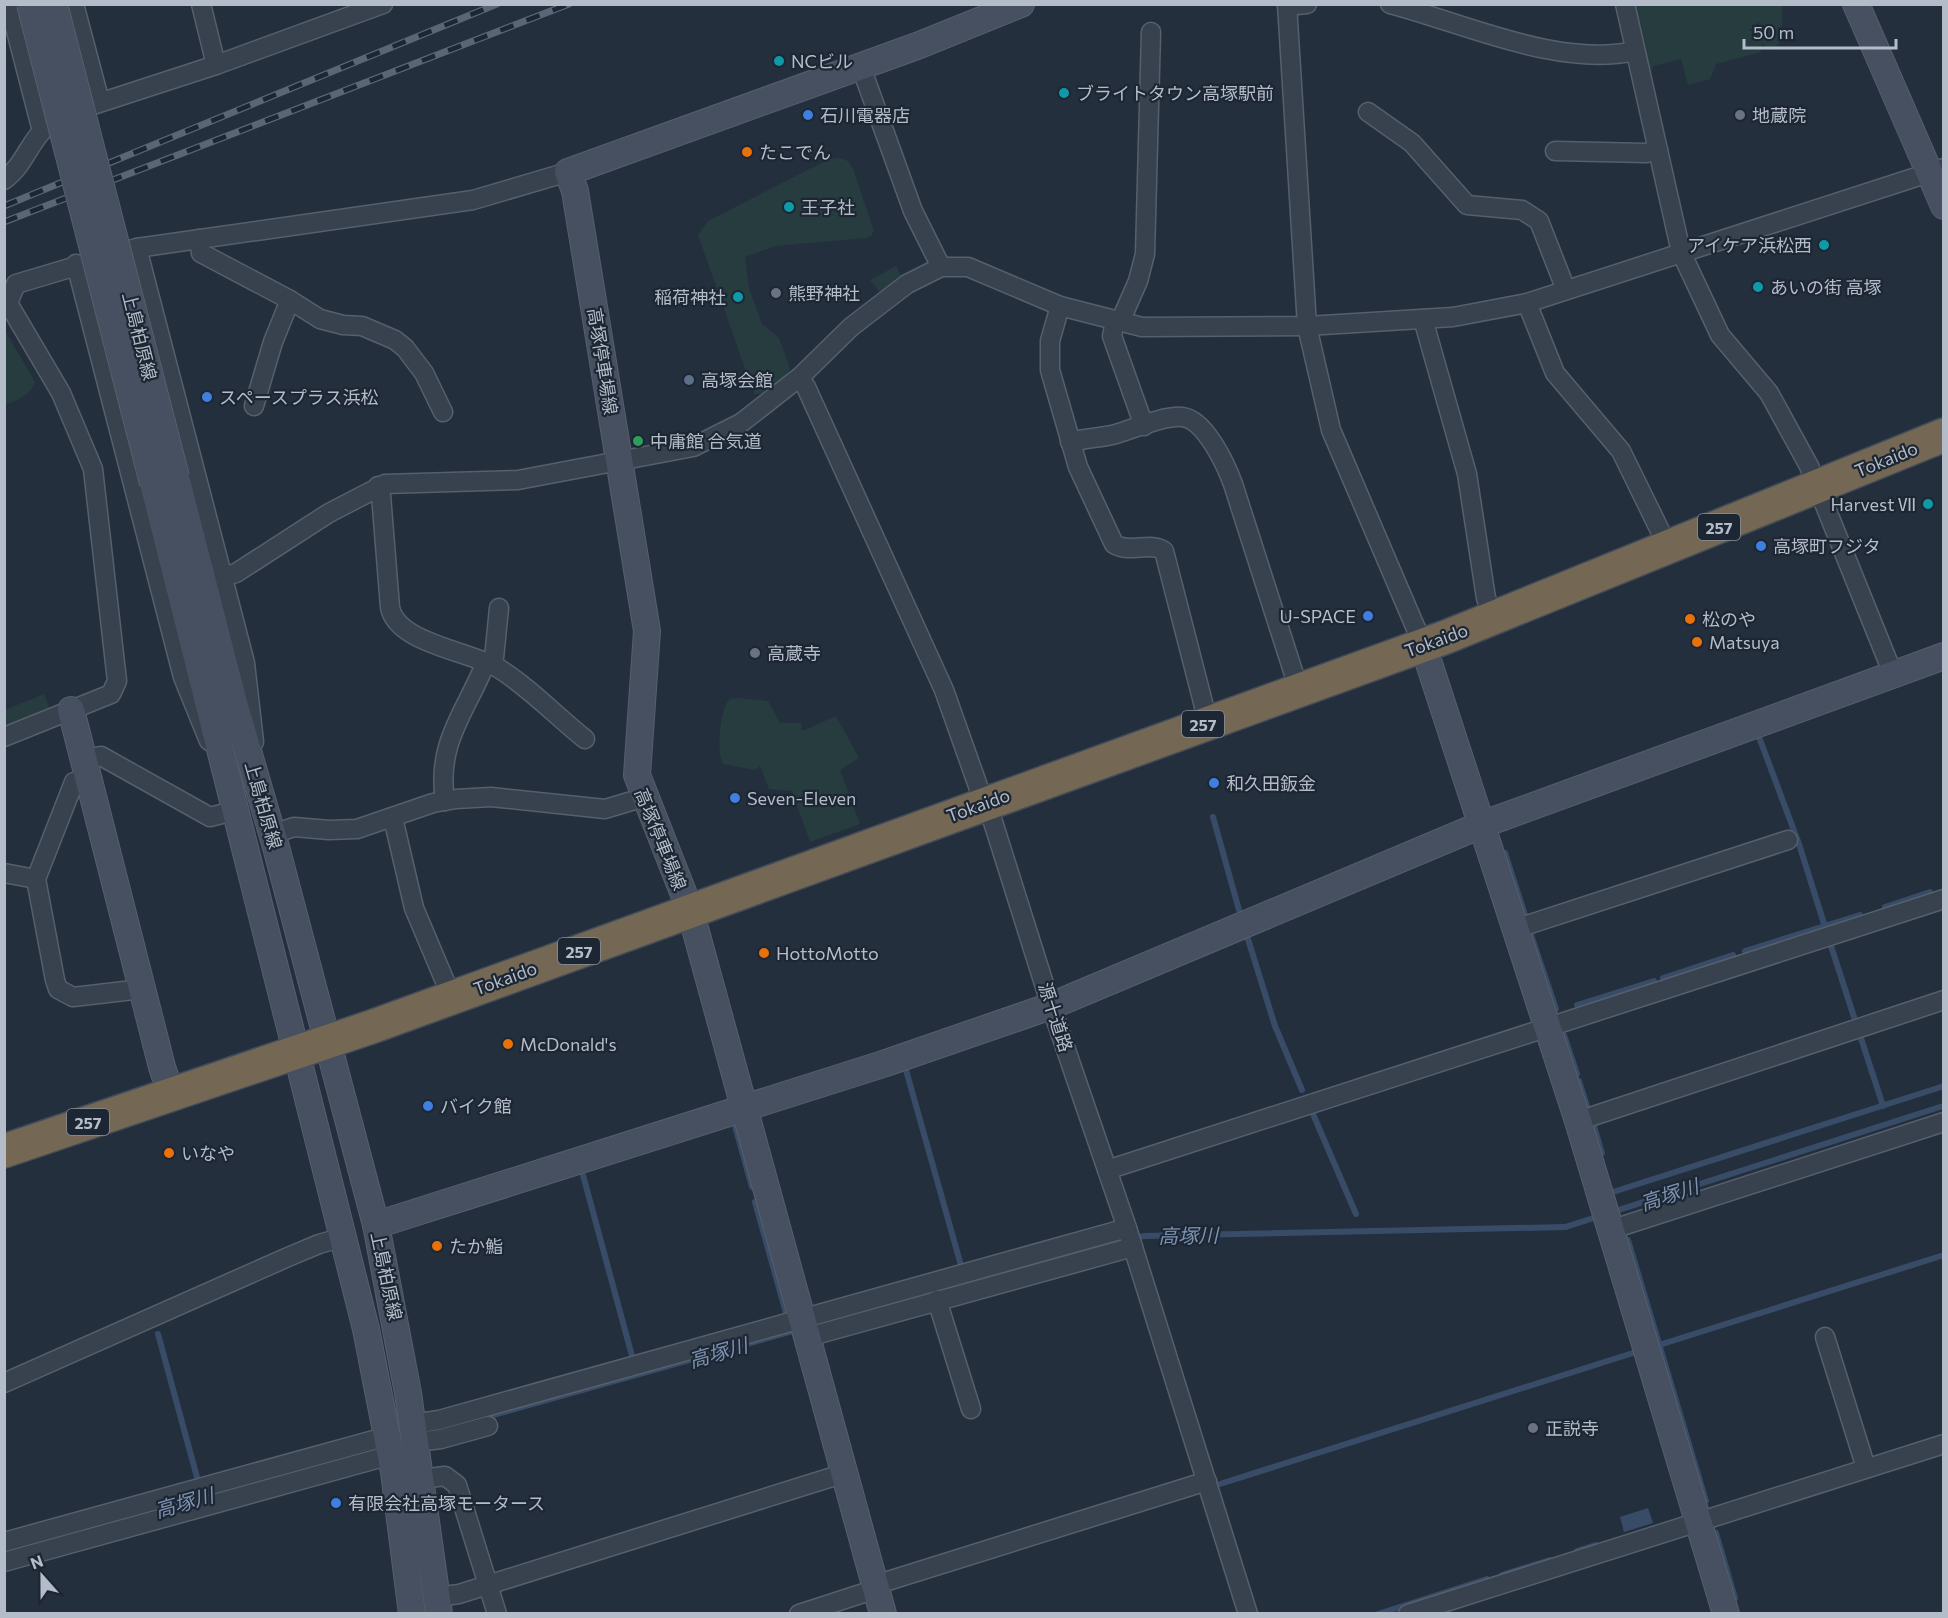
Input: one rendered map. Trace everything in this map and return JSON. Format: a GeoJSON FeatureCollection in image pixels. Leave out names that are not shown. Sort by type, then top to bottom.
{"type":"FeatureCollection","features":[{"type":"Feature","properties":{"kind":"highway","name":"Tokaido"},"geometry":{"type":"LineString","coordinates":[[4,1151],[452,998],[984,802],[1423,645],[1944,435]]}},
{"type":"Feature","properties":{"kind":"street"},"geometry":{"type":"LineString","coordinates":[[4,180],[21,166],[45,128],[9,4]]}},
{"type":"Feature","properties":{"kind":"street","name":"上島柏原線"},"geometry":{"type":"LineString","coordinates":[[30,4],[165,480],[273,834],[313,1046],[344,1237],[389,1446],[407,1613]]}},
{"type":"Feature","properties":{"kind":"street","name":"上島柏原線"},"geometry":{"type":"LineString","coordinates":[[54,4],[165,480],[234,798],[313,1046],[376,1225],[414,1433],[438,1605]]}},
{"type":"Feature","properties":{"kind":"street"},"geometry":{"type":"LineString","coordinates":[[75,4],[96,104],[216,65],[382,4]]}},
{"type":"Feature","properties":{"kind":"street"},"geometry":{"type":"LineString","coordinates":[[201,4],[216,65]]}},
{"type":"Feature","properties":{"kind":"street"},"geometry":{"type":"LineString","coordinates":[[4,737],[111,694],[117,681],[93,469],[61,393],[8,303],[16,284],[76,264],[137,248],[473,200],[568,172],[861,67],[1021,4]]}},
{"type":"Feature","properties":{"kind":"street"},"geometry":{"type":"LineString","coordinates":[[1307,4],[1287,5],[1307,326],[1331,430],[1423,645],[1578,1120],[1726,1614]]}},
{"type":"Feature","properties":{"kind":"street"},"geometry":{"type":"LineString","coordinates":[[1390,4],[1518,43],[1559,52],[1623,53],[1635,51]]}},
{"type":"Feature","properties":{"kind":"street"},"geometry":{"type":"LineString","coordinates":[[1625,4],[1681,252],[1720,335],[1769,393],[1817,487],[1893,674]]}},
{"type":"Feature","properties":{"kind":"street"},"geometry":{"type":"LineString","coordinates":[[1856,4],[1936,171],[1944,206]]}},
{"type":"Feature","properties":{"kind":"street"},"geometry":{"type":"LineString","coordinates":[[1144,426],[1112,336],[1138,282],[1145,254],[1151,32]]}},
{"type":"Feature","properties":{"kind":"street"},"geometry":{"type":"LineString","coordinates":[[861,67],[913,211],[941,267]]}},
{"type":"Feature","properties":{"kind":"street"},"geometry":{"type":"LineString","coordinates":[[1368,112],[1412,142],[1467,205],[1522,210],[1539,221],[1566,290]]}},
{"type":"Feature","properties":{"kind":"street"},"geometry":{"type":"LineString","coordinates":[[1555,151],[1646,153],[1658,150]]}},
{"type":"Feature","properties":{"kind":"street"},"geometry":{"type":"LineString","coordinates":[[222,577],[236,573],[295,533],[378,486],[395,483],[518,480],[681,450],[705,442],[741,423],[799,378],[851,327],[888,298],[907,284],[941,267],[968,267],[1060,306],[1151,327],[1307,326],[1472,315],[1527,303],[1936,171]]}},
{"type":"Feature","properties":{"kind":"street","name":"高塚停車場線"},"geometry":{"type":"LineString","coordinates":[[568,172],[575,191],[647,632],[637,775],[690,910],[878,1596]]}},
{"type":"Feature","properties":{"kind":"street"},"geometry":{"type":"LineString","coordinates":[[199,239],[201,253],[290,300],[320,319],[343,325],[362,326],[401,344],[431,385],[443,412]]}},
{"type":"Feature","properties":{"kind":"street"},"geometry":{"type":"LineString","coordinates":[[137,248],[246,673],[257,780]]}},
{"type":"Feature","properties":{"kind":"street"},"geometry":{"type":"LineString","coordinates":[[76,264],[183,677],[234,798],[210,817],[102,756],[75,782],[36,879],[58,989],[73,997],[142,989]]}},
{"type":"Feature","properties":{"kind":"street"},"geometry":{"type":"LineString","coordinates":[[254,406],[273,342],[290,300]]}},
{"type":"Feature","properties":{"kind":"street"},"geometry":{"type":"LineString","coordinates":[[1527,303],[1555,373],[1621,451],[1668,547]]}},
{"type":"Feature","properties":{"kind":"street"},"geometry":{"type":"LineString","coordinates":[[1060,306],[1050,341],[1049,360],[1078,467],[1114,544],[1120,548],[1154,548],[1164,552],[1208,722]]}},
{"type":"Feature","properties":{"kind":"street"},"geometry":{"type":"LineString","coordinates":[[1423,319],[1467,474],[1486,598],[1494,618]]}},
{"type":"Feature","properties":{"kind":"street","name":"源十道路"},"geometry":{"type":"LineString","coordinates":[[799,378],[811,397],[944,690],[993,822],[1051,1006],[1130,1237],[1248,1614]]}},
{"type":"Feature","properties":{"kind":"street"},"geometry":{"type":"LineString","coordinates":[[1070,442],[1107,437],[1173,417],[1192,419],[1219,453],[1258,555],[1299,690]]}},
{"type":"Feature","properties":{"kind":"street"},"geometry":{"type":"LineString","coordinates":[[378,486],[381,495],[390,607],[395,622],[408,632],[488,664],[585,739]]}},
{"type":"Feature","properties":{"kind":"street"},"geometry":{"type":"LineString","coordinates":[[445,801],[443,789],[450,735],[488,664],[494,658],[499,608]]}},
{"type":"Feature","properties":{"kind":"street"},"geometry":{"type":"LineString","coordinates":[[376,1225],[744,1108],[1051,1006],[1481,825],[1944,656]]}},
{"type":"Feature","properties":{"kind":"street"},"geometry":{"type":"LineString","coordinates":[[71,710],[171,1094]]}},
{"type":"Feature","properties":{"kind":"street"},"geometry":{"type":"LineString","coordinates":[[273,834],[294,827],[329,830],[357,829],[445,801],[491,797],[605,809],[645,797]]}},
{"type":"Feature","properties":{"kind":"street"},"geometry":{"type":"LineString","coordinates":[[393,818],[414,908],[452,998]]}},
{"type":"Feature","properties":{"kind":"street"},"geometry":{"type":"LineString","coordinates":[[1515,929],[1788,840]]}},
{"type":"Feature","properties":{"kind":"street"},"geometry":{"type":"LineString","coordinates":[[4,873],[36,879]]}},
{"type":"Feature","properties":{"kind":"street"},"geometry":{"type":"LineString","coordinates":[[1107,1170],[1944,899]]}},
{"type":"Feature","properties":{"kind":"street"},"geometry":{"type":"LineString","coordinates":[[1578,1120],[1944,1000]]}},
{"type":"Feature","properties":{"kind":"street"},"geometry":{"type":"LineString","coordinates":[[1607,1220],[1944,1122]]}},
{"type":"Feature","properties":{"kind":"street"},"geometry":{"type":"LineString","coordinates":[[4,1383],[298,1252],[344,1237]]}},
{"type":"Feature","properties":{"kind":"street"},"geometry":{"type":"LineString","coordinates":[[806,1327],[937,1300],[1130,1237]]}},
{"type":"Feature","properties":{"kind":"street"},"geometry":{"type":"LineString","coordinates":[[414,1433],[438,1420],[806,1327],[1130,1237]]}},
{"type":"Feature","properties":{"kind":"street"},"geometry":{"type":"LineString","coordinates":[[937,1300],[971,1408]]}},
{"type":"Feature","properties":{"kind":"street"},"geometry":{"type":"LineString","coordinates":[[1825,1337],[1866,1468]]}},
{"type":"Feature","properties":{"kind":"street"},"geometry":{"type":"LineString","coordinates":[[414,1433],[441,1439],[488,1426]]}},
{"type":"Feature","properties":{"kind":"street"},"geometry":{"type":"LineString","coordinates":[[1408,1614],[1944,1444]]}},
{"type":"Feature","properties":{"kind":"street"},"geometry":{"type":"LineString","coordinates":[[4,1542],[389,1446]]}},
{"type":"Feature","properties":{"kind":"street"},"geometry":{"type":"LineString","coordinates":[[4,1562],[389,1446]]}},
{"type":"Feature","properties":{"kind":"street"},"geometry":{"type":"LineString","coordinates":[[438,1605],[459,1594],[845,1473]]}},
{"type":"Feature","properties":{"kind":"street"},"geometry":{"type":"LineString","coordinates":[[421,1479],[445,1476],[457,1485],[497,1614]]}},
{"type":"Feature","properties":{"kind":"street"},"geometry":{"type":"LineString","coordinates":[[799,1614],[878,1596],[1207,1481]]}},
{"type":"Feature","properties":{"kind":"green space"},"geometry":{"type":"Polygon","coordinates":[[[1631,5],[1783,5],[1781,41],[1773,50],[1767,49],[1762,43],[1761,52],[1716,64],[1710,79],[1688,85],[1681,59],[1653,66],[1650,79],[1631,5]]]}},
{"type":"Feature","properties":{"kind":"green space"},"geometry":{"type":"Polygon","coordinates":[[[839,158],[848,161],[853,169],[874,231],[866,238],[776,246],[745,257],[749,288],[762,324],[779,338],[790,368],[785,377],[775,386],[754,394],[698,235],[708,221],[829,159],[839,158]]]}},
{"type":"Feature","properties":{"kind":"green space"},"geometry":{"type":"Polygon","coordinates":[[[896,266],[902,277],[881,294],[870,280],[896,266]]]}},
{"type":"Feature","properties":{"kind":"green space"},"geometry":{"type":"Polygon","coordinates":[[[4,329],[35,382],[27,394],[5,405],[4,329]]]}},
{"type":"Feature","properties":{"kind":"green space"},"geometry":{"type":"Polygon","coordinates":[[[44,694],[51,711],[5,730],[5,710],[44,694]]]}},
{"type":"Feature","properties":{"kind":"green space"},"geometry":{"type":"Polygon","coordinates":[[[730,699],[768,701],[780,723],[801,723],[802,731],[836,716],[859,758],[840,770],[860,824],[810,842],[792,791],[769,789],[760,766],[755,770],[723,764],[720,750],[722,720],[730,699]]]}},
{"type":"Feature","properties":{"kind":"water"},"geometry":{"type":"Polygon","coordinates":[[[1943,1103],[1943,1109],[1566,1230],[1145,1239],[1118,1243],[440,1433],[440,1427],[1117,1238],[1144,1233],[1565,1224],[1943,1103]]]}},
{"type":"Feature","properties":{"kind":"water"},"geometry":{"type":"Polygon","coordinates":[[[1648,1508],[1653,1523],[1624,1532],[1620,1517],[1648,1508]]]}},
{"type":"Feature","properties":{"kind":"waterway"},"geometry":{"type":"LineString","coordinates":[[1759,737],[1799,844],[1825,927]]}},
{"type":"Feature","properties":{"kind":"waterway"},"geometry":{"type":"LineString","coordinates":[[1213,817],[1239,910]]}},
{"type":"Feature","properties":{"kind":"waterway"},"geometry":{"type":"LineString","coordinates":[[1505,853],[1526,918]]}},
{"type":"Feature","properties":{"kind":"waterway"},"geometry":{"type":"LineString","coordinates":[[1885,907],[1930,892]]}},
{"type":"Feature","properties":{"kind":"waterway"},"geometry":{"type":"LineString","coordinates":[[1745,951],[1860,915]]}},
{"type":"Feature","properties":{"kind":"waterway"},"geometry":{"type":"LineString","coordinates":[[1530,932],[1556,1009]]}},
{"type":"Feature","properties":{"kind":"waterway"},"geometry":{"type":"LineString","coordinates":[[1247,936],[1275,1026],[1302,1090]]}},
{"type":"Feature","properties":{"kind":"waterway"},"geometry":{"type":"LineString","coordinates":[[1831,946],[1854,1017]]}},
{"type":"Feature","properties":{"kind":"waterway"},"geometry":{"type":"LineString","coordinates":[[1663,978],[1733,955]]}},
{"type":"Feature","properties":{"kind":"waterway"},"geometry":{"type":"LineString","coordinates":[[1577,1005],[1654,981]]}},
{"type":"Feature","properties":{"kind":"waterway"},"geometry":{"type":"LineString","coordinates":[[1564,1035],[1577,1074]]}},
{"type":"Feature","properties":{"kind":"waterway"},"geometry":{"type":"LineString","coordinates":[[1860,1035],[1883,1106]]}},
{"type":"Feature","properties":{"kind":"waterway"},"geometry":{"type":"LineString","coordinates":[[906,1070],[962,1269]]}},
{"type":"Feature","properties":{"kind":"waterway"},"geometry":{"type":"LineString","coordinates":[[1579,1081],[1588,1109]]}},
{"type":"Feature","properties":{"kind":"waterway"},"geometry":{"type":"LineString","coordinates":[[1613,1192],[1944,1086]]}},
{"type":"Feature","properties":{"kind":"waterway"},"geometry":{"type":"LineString","coordinates":[[1313,1114],[1356,1214]]}},
{"type":"Feature","properties":{"kind":"waterway"},"geometry":{"type":"LineString","coordinates":[[1593,1123],[1602,1153]]}},
{"type":"Feature","properties":{"kind":"waterway"},"geometry":{"type":"LineString","coordinates":[[735,1126],[752,1187]]}},
{"type":"Feature","properties":{"kind":"waterway"},"geometry":{"type":"LineString","coordinates":[[583,1175],[632,1356]]}},
{"type":"Feature","properties":{"kind":"waterway"},"geometry":{"type":"LineString","coordinates":[[755,1202],[786,1313]]}},
{"type":"Feature","properties":{"kind":"waterway"},"geometry":{"type":"LineString","coordinates":[[1628,1240],[1706,1501]]}},
{"type":"Feature","properties":{"kind":"waterway"},"geometry":{"type":"LineString","coordinates":[[1656,1346],[1944,1255]]}},
{"type":"Feature","properties":{"kind":"waterway"},"geometry":{"type":"LineString","coordinates":[[158,1334],[198,1481]]}},
{"type":"Feature","properties":{"kind":"waterway"},"geometry":{"type":"LineString","coordinates":[[1220,1484],[1636,1352]]}},
{"type":"Feature","properties":{"kind":"waterway","name":"高塚川"},"geometry":{"type":"LineString","coordinates":[[4,1552],[316,1465]]}},
{"type":"Feature","properties":{"kind":"waterway"},"geometry":{"type":"LineString","coordinates":[[1716,1533],[1735,1598]]}},
{"type":"Feature","properties":{"kind":"waterway"},"geometry":{"type":"LineString","coordinates":[[1577,1551],[1596,1545]]}},
{"type":"Feature","properties":{"kind":"waterway"},"geometry":{"type":"LineString","coordinates":[[1502,1575],[1550,1560]]}},
{"type":"Feature","properties":{"kind":"waterway"},"geometry":{"type":"LineString","coordinates":[[1378,1614],[1487,1579]]}},
{"type":"Feature","properties":{"kind":"railway"},"geometry":{"type":"LineString","coordinates":[[4,206],[497,4]]}},
{"type":"Feature","properties":{"kind":"railway"},"geometry":{"type":"LineString","coordinates":[[4,222],[569,4]]}},
{"type":"Feature","properties":{"kind":"place","name":"NCビル"},"geometry":{"type":"Point","coordinates":[779,61]}},
{"type":"Feature","properties":{"kind":"place","name":"ブライトタウン高塚駅前"},"geometry":{"type":"Point","coordinates":[1064,93]}},
{"type":"Feature","properties":{"kind":"place","name":"石川電器店"},"geometry":{"type":"Point","coordinates":[808,115]}},
{"type":"Feature","properties":{"kind":"place","name":"地蔵院"},"geometry":{"type":"Point","coordinates":[1740,115]}},
{"type":"Feature","properties":{"kind":"place","name":"たこでん"},"geometry":{"type":"Point","coordinates":[747,152]}},
{"type":"Feature","properties":{"kind":"place","name":"王子社"},"geometry":{"type":"Point","coordinates":[789,207]}},
{"type":"Feature","properties":{"kind":"place","name":"アイケア浜松西"},"geometry":{"type":"Point","coordinates":[1824,245]}},
{"type":"Feature","properties":{"kind":"place","name":"あいの街 高塚"},"geometry":{"type":"Point","coordinates":[1758,287]}},
{"type":"Feature","properties":{"kind":"place","name":"熊野神社"},"geometry":{"type":"Point","coordinates":[776,293]}},
{"type":"Feature","properties":{"kind":"place","name":"稲荷神社"},"geometry":{"type":"Point","coordinates":[738,297]}},
{"type":"Feature","properties":{"kind":"place","name":"高塚会館"},"geometry":{"type":"Point","coordinates":[689,380]}},
{"type":"Feature","properties":{"kind":"place","name":"スペースプラス浜松"},"geometry":{"type":"Point","coordinates":[207,397]}},
{"type":"Feature","properties":{"kind":"place","name":"中庸館 合気道"},"geometry":{"type":"Point","coordinates":[638,441]}},
{"type":"Feature","properties":{"kind":"place","name":"Harvest Ⅶ"},"geometry":{"type":"Point","coordinates":[1928,504]}},
{"type":"Feature","properties":{"kind":"place","name":"高塚町フジタ"},"geometry":{"type":"Point","coordinates":[1761,546]}},
{"type":"Feature","properties":{"kind":"place","name":"U-SPACE"},"geometry":{"type":"Point","coordinates":[1368,616]}},
{"type":"Feature","properties":{"kind":"place","name":"松のや"},"geometry":{"type":"Point","coordinates":[1690,619]}},
{"type":"Feature","properties":{"kind":"place","name":"Matsuya"},"geometry":{"type":"Point","coordinates":[1697,642]}},
{"type":"Feature","properties":{"kind":"place","name":"高蔵寺"},"geometry":{"type":"Point","coordinates":[755,653]}},
{"type":"Feature","properties":{"kind":"place","name":"和久田鈑金"},"geometry":{"type":"Point","coordinates":[1214,783]}},
{"type":"Feature","properties":{"kind":"place","name":"Seven-Eleven"},"geometry":{"type":"Point","coordinates":[735,798]}},
{"type":"Feature","properties":{"kind":"place","name":"HottoMotto"},"geometry":{"type":"Point","coordinates":[764,953]}},
{"type":"Feature","properties":{"kind":"place","name":"McDonald's"},"geometry":{"type":"Point","coordinates":[508,1044]}},
{"type":"Feature","properties":{"kind":"place","name":"バイク館"},"geometry":{"type":"Point","coordinates":[428,1106]}},
{"type":"Feature","properties":{"kind":"place","name":"いなや"},"geometry":{"type":"Point","coordinates":[169,1153]}},
{"type":"Feature","properties":{"kind":"place","name":"たか鮨"},"geometry":{"type":"Point","coordinates":[437,1246]}},
{"type":"Feature","properties":{"kind":"place","name":"正説寺"},"geometry":{"type":"Point","coordinates":[1533,1428]}},
{"type":"Feature","properties":{"kind":"place","name":"有限会社高塚モータース"},"geometry":{"type":"Point","coordinates":[336,1503]}}]}
